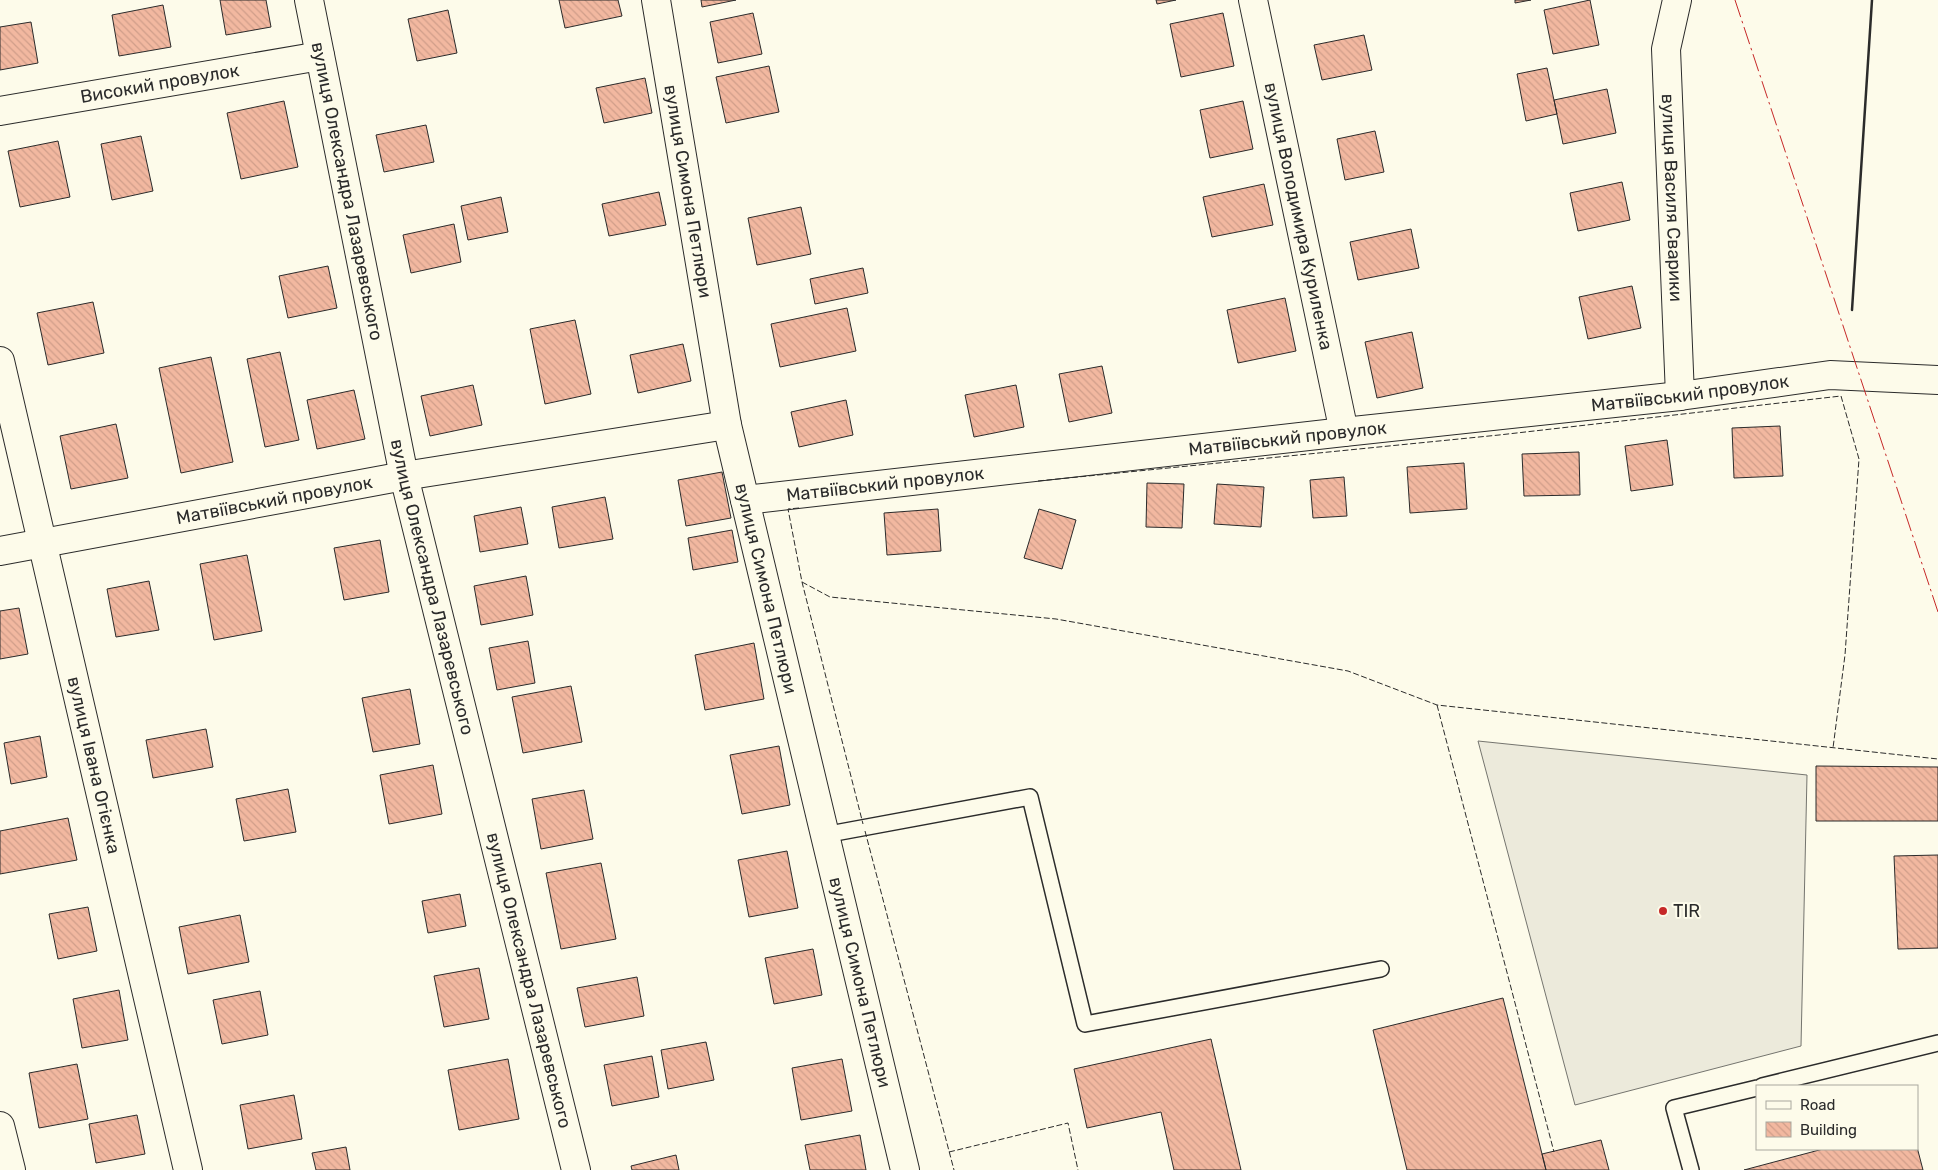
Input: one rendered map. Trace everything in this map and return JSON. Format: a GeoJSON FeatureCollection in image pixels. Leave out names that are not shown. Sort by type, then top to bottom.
{"type":"FeatureCollection","features":[{"type":"Feature","properties":{"kind":"street","name":"вулиця Олександра Лазаревського"},"geometry":{"type":"LineString","coordinates":[[309,0],[404,476],[576,1170]]}},
{"type":"Feature","properties":{"kind":"street","name":"вулиця Симона Петлюри"},"geometry":{"type":"LineString","coordinates":[[656,0],[727,425],[905,1170]]}},
{"type":"Feature","properties":{"kind":"street","name":"вулиця Володимира Куриленка"},"geometry":{"type":"LineString","coordinates":[[1253,0],[1344,432]]}},
{"type":"Feature","properties":{"kind":"street","name":"вулиця Василя Сварики"},"geometry":{"type":"LineString","coordinates":[[1677,0],[1666,49],[1680,396]]}},
{"type":"Feature","properties":{"kind":"street","name":"Високий провулок"},"geometry":{"type":"LineString","coordinates":[[0,111],[320,56]]}},
{"type":"Feature","properties":{"kind":"street","name":"вулиця Івана Огієнка"},"geometry":{"type":"LineString","coordinates":[[0,361],[188,1170]]}},
{"type":"Feature","properties":{"kind":"street","name":"Матвіївський провулок"},"geometry":{"type":"LineString","coordinates":[[746,500],[1680,396],[1830,375],[1938,380]]}},
{"type":"Feature","properties":{"kind":"street","name":"Матвіївський провулок"},"geometry":{"type":"LineString","coordinates":[[0,551],[404,476],[727,425]]}},
{"type":"Feature","properties":{"kind":"street"},"geometry":{"type":"LineString","coordinates":[[0,1126],[10,1170]]}},
{"type":"Feature","properties":{"kind":"lane"},"geometry":{"type":"LineString","coordinates":[[824,834],[1030,797],[1085,1024],[1381,969]]}},
{"type":"Feature","properties":{"kind":"lane"},"geometry":{"type":"LineString","coordinates":[[1766,1085],[1938,1043]]}},
{"type":"Feature","properties":{"kind":"lane"},"geometry":{"type":"LineString","coordinates":[[1691,1170],[1674,1108],[1756,1088]]}},
{"type":"Feature","properties":{"kind":"shaded area","name":"TIR"},"geometry":{"type":"Polygon","coordinates":[[[1478,741],[1807,775],[1801,1046],[1575,1105],[1478,741]]]}},
{"type":"Feature","properties":{"kind":"building"},"geometry":{"type":"Polygon","coordinates":[[[220,0],[266,0],[271,27],[226,35],[220,0]]]}},
{"type":"Feature","properties":{"kind":"building"},"geometry":{"type":"Polygon","coordinates":[[[559,0],[618,0],[622,16],[565,28],[559,0]]]}},
{"type":"Feature","properties":{"kind":"building"},"geometry":{"type":"Polygon","coordinates":[[[701,0],[736,0],[702,7],[701,0]]]}},
{"type":"Feature","properties":{"kind":"building"},"geometry":{"type":"Polygon","coordinates":[[[1156,0],[1176,0],[1157,4],[1156,0]]]}},
{"type":"Feature","properties":{"kind":"building"},"geometry":{"type":"Polygon","coordinates":[[[1515,0],[1531,0],[1515,3],[1515,0]]]}},
{"type":"Feature","properties":{"kind":"building"},"geometry":{"type":"Polygon","coordinates":[[[1590,0],[1599,45],[1553,54],[1544,10],[1590,0]]]}},
{"type":"Feature","properties":{"kind":"building"},"geometry":{"type":"Polygon","coordinates":[[[163,5],[171,47],[119,56],[112,15],[163,5]]]}},
{"type":"Feature","properties":{"kind":"building"},"geometry":{"type":"Polygon","coordinates":[[[448,10],[457,53],[417,61],[408,19],[448,10]]]}},
{"type":"Feature","properties":{"kind":"building"},"geometry":{"type":"Polygon","coordinates":[[[753,13],[762,54],[718,63],[710,22],[753,13]]]}},
{"type":"Feature","properties":{"kind":"building"},"geometry":{"type":"Polygon","coordinates":[[[1223,13],[1234,66],[1181,77],[1170,24],[1223,13]]]}},
{"type":"Feature","properties":{"kind":"building"},"geometry":{"type":"Polygon","coordinates":[[[31,22],[38,63],[0,70],[0,27],[31,22]]]}},
{"type":"Feature","properties":{"kind":"building"},"geometry":{"type":"Polygon","coordinates":[[[1364,35],[1372,70],[1322,80],[1314,45],[1364,35]]]}},
{"type":"Feature","properties":{"kind":"building"},"geometry":{"type":"Polygon","coordinates":[[[769,66],[779,112],[726,123],[716,77],[769,66]]]}},
{"type":"Feature","properties":{"kind":"building"},"geometry":{"type":"Polygon","coordinates":[[[1547,68],[1557,114],[1526,121],[1517,74],[1547,68]]]}},
{"type":"Feature","properties":{"kind":"building"},"geometry":{"type":"Polygon","coordinates":[[[645,78],[652,113],[604,123],[596,88],[645,78]]]}},
{"type":"Feature","properties":{"kind":"building"},"geometry":{"type":"Polygon","coordinates":[[[1607,89],[1616,133],[1563,144],[1554,100],[1607,89]]]}},
{"type":"Feature","properties":{"kind":"building"},"geometry":{"type":"Polygon","coordinates":[[[284,101],[298,167],[241,179],[227,113],[284,101]]]}},
{"type":"Feature","properties":{"kind":"building"},"geometry":{"type":"Polygon","coordinates":[[[1243,101],[1253,149],[1210,158],[1200,110],[1243,101]]]}},
{"type":"Feature","properties":{"kind":"building"},"geometry":{"type":"Polygon","coordinates":[[[426,125],[434,162],[384,172],[376,135],[426,125]]]}},
{"type":"Feature","properties":{"kind":"building"},"geometry":{"type":"Polygon","coordinates":[[[1375,131],[1384,172],[1345,180],[1337,139],[1375,131]]]}},
{"type":"Feature","properties":{"kind":"building"},"geometry":{"type":"Polygon","coordinates":[[[141,136],[153,191],[112,200],[101,144],[141,136]]]}},
{"type":"Feature","properties":{"kind":"building"},"geometry":{"type":"Polygon","coordinates":[[[58,141],[70,197],[20,207],[8,151],[58,141]]]}},
{"type":"Feature","properties":{"kind":"building"},"geometry":{"type":"Polygon","coordinates":[[[1622,182],[1630,220],[1578,231],[1570,193],[1622,182]]]}},
{"type":"Feature","properties":{"kind":"building"},"geometry":{"type":"Polygon","coordinates":[[[1264,184],[1273,225],[1212,237],[1203,197],[1264,184]]]}},
{"type":"Feature","properties":{"kind":"building"},"geometry":{"type":"Polygon","coordinates":[[[659,192],[666,225],[609,236],[602,204],[659,192]]]}},
{"type":"Feature","properties":{"kind":"building"},"geometry":{"type":"Polygon","coordinates":[[[501,197],[508,232],[468,240],[461,206],[501,197]]]}},
{"type":"Feature","properties":{"kind":"building"},"geometry":{"type":"Polygon","coordinates":[[[801,207],[811,254],[757,265],[748,218],[801,207]]]}},
{"type":"Feature","properties":{"kind":"building"},"geometry":{"type":"Polygon","coordinates":[[[454,224],[461,262],[411,273],[403,235],[454,224]]]}},
{"type":"Feature","properties":{"kind":"building"},"geometry":{"type":"Polygon","coordinates":[[[1411,229],[1419,268],[1358,280],[1350,242],[1411,229]]]}},
{"type":"Feature","properties":{"kind":"building"},"geometry":{"type":"Polygon","coordinates":[[[328,266],[337,308],[288,318],[279,276],[328,266]]]}},
{"type":"Feature","properties":{"kind":"building"},"geometry":{"type":"Polygon","coordinates":[[[863,268],[868,293],[815,304],[810,279],[863,268]]]}},
{"type":"Feature","properties":{"kind":"building"},"geometry":{"type":"Polygon","coordinates":[[[1632,286],[1641,328],[1588,339],[1579,297],[1632,286]]]}},
{"type":"Feature","properties":{"kind":"building"},"geometry":{"type":"Polygon","coordinates":[[[1285,298],[1296,351],[1238,363],[1227,310],[1285,298]]]}},
{"type":"Feature","properties":{"kind":"building"},"geometry":{"type":"Polygon","coordinates":[[[93,302],[104,353],[48,365],[37,313],[93,302]]]}},
{"type":"Feature","properties":{"kind":"building"},"geometry":{"type":"Polygon","coordinates":[[[847,308],[856,351],[780,367],[771,324],[847,308]]]}},
{"type":"Feature","properties":{"kind":"building"},"geometry":{"type":"Polygon","coordinates":[[[575,320],[591,394],[545,404],[530,329],[575,320]]]}},
{"type":"Feature","properties":{"kind":"building"},"geometry":{"type":"Polygon","coordinates":[[[1412,332],[1423,388],[1377,398],[1365,342],[1412,332]]]}},
{"type":"Feature","properties":{"kind":"building"},"geometry":{"type":"Polygon","coordinates":[[[683,344],[691,381],[638,393],[630,355],[683,344]]]}},
{"type":"Feature","properties":{"kind":"building"},"geometry":{"type":"Polygon","coordinates":[[[280,352],[299,440],[265,447],[247,359],[280,352]]]}},
{"type":"Feature","properties":{"kind":"building"},"geometry":{"type":"Polygon","coordinates":[[[211,357],[233,462],[181,473],[159,368],[211,357]]]}},
{"type":"Feature","properties":{"kind":"building"},"geometry":{"type":"Polygon","coordinates":[[[1102,366],[1112,413],[1069,422],[1059,374],[1102,366]]]}},
{"type":"Feature","properties":{"kind":"building"},"geometry":{"type":"Polygon","coordinates":[[[473,385],[482,425],[430,436],[421,396],[473,385]]]}},
{"type":"Feature","properties":{"kind":"building"},"geometry":{"type":"Polygon","coordinates":[[[1016,385],[1024,427],[974,437],[965,395],[1016,385]]]}},
{"type":"Feature","properties":{"kind":"building"},"geometry":{"type":"Polygon","coordinates":[[[354,390],[365,439],[317,449],[307,400],[354,390]]]}},
{"type":"Feature","properties":{"kind":"building"},"geometry":{"type":"Polygon","coordinates":[[[846,400],[853,435],[799,447],[791,412],[846,400]]]}},
{"type":"Feature","properties":{"kind":"building"},"geometry":{"type":"Polygon","coordinates":[[[116,424],[128,478],[71,489],[60,436],[116,424]]]}},
{"type":"Feature","properties":{"kind":"building"},"geometry":{"type":"Polygon","coordinates":[[[1780,426],[1783,476],[1734,478],[1732,428],[1780,426]]]}},
{"type":"Feature","properties":{"kind":"building"},"geometry":{"type":"Polygon","coordinates":[[[1667,440],[1673,485],[1631,491],[1625,446],[1667,440]]]}},
{"type":"Feature","properties":{"kind":"building"},"geometry":{"type":"Polygon","coordinates":[[[1579,452],[1580,495],[1524,496],[1522,454],[1579,452]]]}},
{"type":"Feature","properties":{"kind":"building"},"geometry":{"type":"Polygon","coordinates":[[[1464,463],[1467,509],[1410,513],[1407,467],[1464,463]]]}},
{"type":"Feature","properties":{"kind":"building"},"geometry":{"type":"Polygon","coordinates":[[[722,472],[731,518],[686,526],[678,480],[722,472]]]}},
{"type":"Feature","properties":{"kind":"building"},"geometry":{"type":"Polygon","coordinates":[[[1344,477],[1347,516],[1313,518],[1310,480],[1344,477]]]}},
{"type":"Feature","properties":{"kind":"building"},"geometry":{"type":"Polygon","coordinates":[[[1147,483],[1184,484],[1182,528],[1146,527],[1147,483]]]}},
{"type":"Feature","properties":{"kind":"building"},"geometry":{"type":"Polygon","coordinates":[[[1217,484],[1264,487],[1261,527],[1214,524],[1217,484]]]}},
{"type":"Feature","properties":{"kind":"building"},"geometry":{"type":"Polygon","coordinates":[[[605,497],[613,539],[559,548],[552,507],[605,497]]]}},
{"type":"Feature","properties":{"kind":"building"},"geometry":{"type":"Polygon","coordinates":[[[521,507],[528,544],[480,552],[474,516],[521,507]]]}},
{"type":"Feature","properties":{"kind":"building"},"geometry":{"type":"Polygon","coordinates":[[[938,509],[941,551],[887,555],[884,513],[938,509]]]}},
{"type":"Feature","properties":{"kind":"building"},"geometry":{"type":"Polygon","coordinates":[[[1039,509],[1076,520],[1062,569],[1024,558],[1039,509]]]}},
{"type":"Feature","properties":{"kind":"building"},"geometry":{"type":"Polygon","coordinates":[[[732,530],[738,562],[693,570],[688,538],[732,530]]]}},
{"type":"Feature","properties":{"kind":"building"},"geometry":{"type":"Polygon","coordinates":[[[380,540],[389,592],[344,600],[334,548],[380,540]]]}},
{"type":"Feature","properties":{"kind":"building"},"geometry":{"type":"Polygon","coordinates":[[[247,555],[262,631],[214,640],[200,564],[247,555]]]}},
{"type":"Feature","properties":{"kind":"building"},"geometry":{"type":"Polygon","coordinates":[[[526,576],[533,615],[481,625],[474,586],[526,576]]]}},
{"type":"Feature","properties":{"kind":"building"},"geometry":{"type":"Polygon","coordinates":[[[149,581],[159,630],[116,637],[107,589],[149,581]]]}},
{"type":"Feature","properties":{"kind":"building"},"geometry":{"type":"Polygon","coordinates":[[[19,608],[28,654],[0,659],[0,611],[19,608]]]}},
{"type":"Feature","properties":{"kind":"building"},"geometry":{"type":"Polygon","coordinates":[[[528,641],[535,683],[497,690],[489,648],[528,641]]]}},
{"type":"Feature","properties":{"kind":"building"},"geometry":{"type":"Polygon","coordinates":[[[754,643],[764,699],[705,710],[695,655],[754,643]]]}},
{"type":"Feature","properties":{"kind":"building"},"geometry":{"type":"Polygon","coordinates":[[[571,686],[582,742],[523,753],[512,697],[571,686]]]}},
{"type":"Feature","properties":{"kind":"building"},"geometry":{"type":"Polygon","coordinates":[[[410,689],[420,744],[373,752],[362,698],[410,689]]]}},
{"type":"Feature","properties":{"kind":"building"},"geometry":{"type":"Polygon","coordinates":[[[206,729],[213,767],[153,778],[146,740],[206,729]]]}},
{"type":"Feature","properties":{"kind":"building"},"geometry":{"type":"Polygon","coordinates":[[[40,736],[47,777],[11,784],[4,743],[40,736]]]}},
{"type":"Feature","properties":{"kind":"building"},"geometry":{"type":"Polygon","coordinates":[[[779,746],[790,805],[742,814],[730,755],[779,746]]]}},
{"type":"Feature","properties":{"kind":"building"},"geometry":{"type":"Polygon","coordinates":[[[433,765],[442,814],[389,824],[380,775],[433,765]]]}},
{"type":"Feature","properties":{"kind":"building"},"geometry":{"type":"Polygon","coordinates":[[[1816,766],[1938,767],[1938,821],[1816,821],[1816,766]]]}},
{"type":"Feature","properties":{"kind":"building"},"geometry":{"type":"Polygon","coordinates":[[[288,789],[296,832],[244,841],[236,799],[288,789]]]}},
{"type":"Feature","properties":{"kind":"building"},"geometry":{"type":"Polygon","coordinates":[[[584,790],[593,839],[541,849],[532,799],[584,790]]]}},
{"type":"Feature","properties":{"kind":"building"},"geometry":{"type":"Polygon","coordinates":[[[68,818],[77,860],[0,874],[0,831],[68,818]]]}},
{"type":"Feature","properties":{"kind":"building"},"geometry":{"type":"Polygon","coordinates":[[[787,851],[798,908],[749,917],[738,860],[787,851]]]}},
{"type":"Feature","properties":{"kind":"building"},"geometry":{"type":"Polygon","coordinates":[[[1938,855],[1938,948],[1898,949],[1894,856],[1938,855]]]}},
{"type":"Feature","properties":{"kind":"building"},"geometry":{"type":"Polygon","coordinates":[[[601,863],[616,939],[561,949],[546,873],[601,863]]]}},
{"type":"Feature","properties":{"kind":"building"},"geometry":{"type":"Polygon","coordinates":[[[460,894],[466,926],[428,933],[422,901],[460,894]]]}},
{"type":"Feature","properties":{"kind":"building"},"geometry":{"type":"Polygon","coordinates":[[[88,907],[97,951],[58,959],[49,914],[88,907]]]}},
{"type":"Feature","properties":{"kind":"building"},"geometry":{"type":"Polygon","coordinates":[[[240,915],[249,962],[188,974],[179,927],[240,915]]]}},
{"type":"Feature","properties":{"kind":"building"},"geometry":{"type":"Polygon","coordinates":[[[813,949],[822,995],[774,1004],[765,958],[813,949]]]}},
{"type":"Feature","properties":{"kind":"building"},"geometry":{"type":"Polygon","coordinates":[[[479,968],[489,1019],[444,1027],[434,976],[479,968]]]}},
{"type":"Feature","properties":{"kind":"building"},"geometry":{"type":"Polygon","coordinates":[[[637,977],[644,1016],[585,1027],[577,988],[637,977]]]}},
{"type":"Feature","properties":{"kind":"building"},"geometry":{"type":"Polygon","coordinates":[[[119,990],[128,1040],[82,1048],[73,999],[119,990]]]}},
{"type":"Feature","properties":{"kind":"building"},"geometry":{"type":"Polygon","coordinates":[[[260,991],[268,1035],[222,1044],[213,1000],[260,991]]]}},
{"type":"Feature","properties":{"kind":"building"},"geometry":{"type":"Polygon","coordinates":[[[1503,998],[1546,1170],[1407,1170],[1373,1030],[1503,998]]]}},
{"type":"Feature","properties":{"kind":"building"},"geometry":{"type":"Polygon","coordinates":[[[1211,1039],[1241,1170],[1174,1170],[1161,1112],[1087,1128],[1074,1069],[1211,1039]]]}},
{"type":"Feature","properties":{"kind":"building"},"geometry":{"type":"Polygon","coordinates":[[[706,1042],[714,1080],[668,1089],[661,1050],[706,1042]]]}},
{"type":"Feature","properties":{"kind":"building"},"geometry":{"type":"Polygon","coordinates":[[[652,1056],[659,1097],[612,1106],[604,1065],[652,1056]]]}},
{"type":"Feature","properties":{"kind":"building"},"geometry":{"type":"Polygon","coordinates":[[[508,1059],[519,1119],[459,1130],[448,1070],[508,1059]]]}},
{"type":"Feature","properties":{"kind":"building"},"geometry":{"type":"Polygon","coordinates":[[[842,1059],[852,1111],[801,1120],[792,1068],[842,1059]]]}},
{"type":"Feature","properties":{"kind":"building"},"geometry":{"type":"Polygon","coordinates":[[[77,1064],[88,1119],[39,1128],[29,1073],[77,1064]]]}},
{"type":"Feature","properties":{"kind":"building"},"geometry":{"type":"Polygon","coordinates":[[[294,1095],[302,1139],[248,1149],[240,1105],[294,1095]]]}},
{"type":"Feature","properties":{"kind":"building"},"geometry":{"type":"Polygon","coordinates":[[[137,1115],[145,1154],[96,1163],[89,1124],[137,1115]]]}},
{"type":"Feature","properties":{"kind":"building"},"geometry":{"type":"Polygon","coordinates":[[[860,1135],[866,1170],[810,1170],[805,1145],[860,1135]]]}},
{"type":"Feature","properties":{"kind":"building"},"geometry":{"type":"Polygon","coordinates":[[[1601,1140],[1609,1170],[1546,1170],[1542,1154],[1601,1140]]]}},
{"type":"Feature","properties":{"kind":"building"},"geometry":{"type":"Polygon","coordinates":[[[346,1147],[350,1170],[316,1170],[312,1153],[346,1147]]]}},
{"type":"Feature","properties":{"kind":"building"},"geometry":{"type":"Polygon","coordinates":[[[1819,1150],[1918,1150],[1923,1170],[1744,1170],[1819,1150]]]}},
{"type":"Feature","properties":{"kind":"building"},"geometry":{"type":"Polygon","coordinates":[[[676,1155],[679,1170],[632,1170],[631,1166],[676,1155]]]}},
{"type":"Feature","properties":{"kind":"fence"},"geometry":{"type":"LineString","coordinates":[[1038,481],[1499,435],[1841,396],[1859,459],[1845,655],[1833,748]]}},
{"type":"Feature","properties":{"kind":"fence"},"geometry":{"type":"LineString","coordinates":[[799,508],[788,509],[802,582],[863,824]]}},
{"type":"Feature","properties":{"kind":"fence"},"geometry":{"type":"LineString","coordinates":[[802,582],[830,597],[1056,619],[1348,671],[1437,705],[1938,759]]}},
{"type":"Feature","properties":{"kind":"fence"},"geometry":{"type":"LineString","coordinates":[[1437,705],[1554,1152]]}},
{"type":"Feature","properties":{"kind":"fence"},"geometry":{"type":"LineString","coordinates":[[865,831],[954,1170]]}},
{"type":"Feature","properties":{"kind":"fence"},"geometry":{"type":"LineString","coordinates":[[949,1152],[1068,1123],[1078,1170]]}},
{"type":"Feature","properties":{"kind":"wall"},"geometry":{"type":"LineString","coordinates":[[1852,310],[1872,0]]}},
{"type":"Feature","properties":{"kind":"power"},"geometry":{"type":"LineString","coordinates":[[1735,0],[1938,612]]}},
{"type":"Feature","properties":{"kind":"place","name":"TIR"},"geometry":{"type":"Point","coordinates":[1663,911]}}]}
